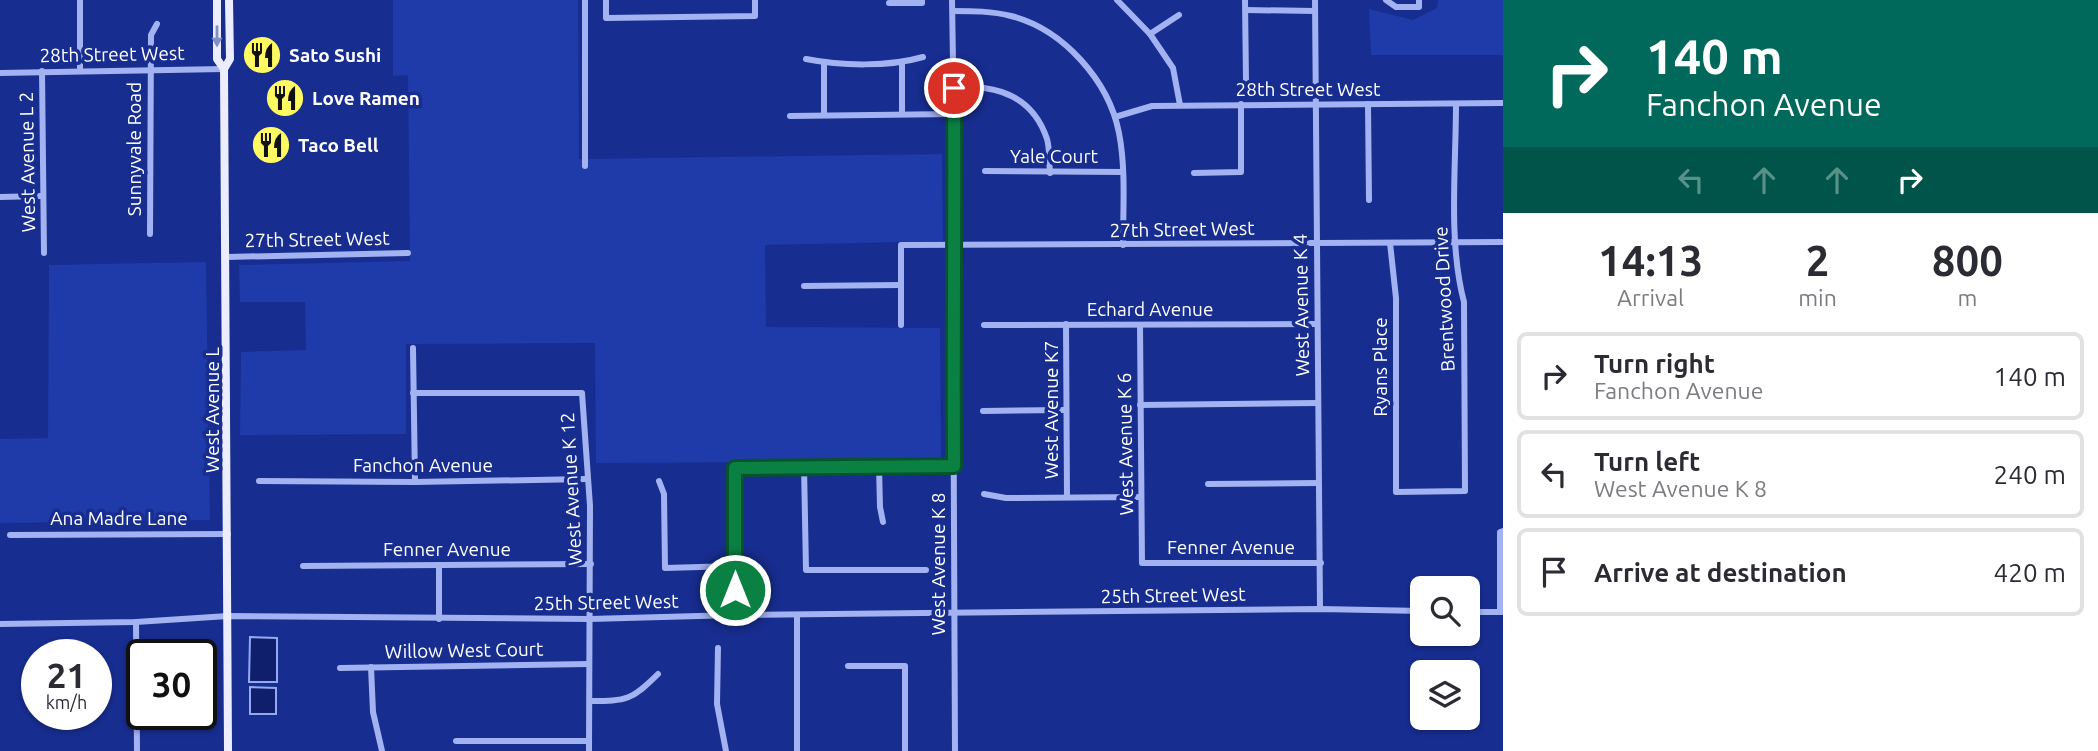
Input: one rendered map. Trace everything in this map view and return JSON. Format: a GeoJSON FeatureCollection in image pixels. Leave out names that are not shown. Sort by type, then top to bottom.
{"type":"FeatureCollection","features":[{"type":"Feature","properties":{"kind":"main road","name":"West Avenue L"},"geometry":{"type":"LineString","coordinates":[[217,0],[217,59],[224,69]]}},
{"type":"Feature","properties":{"kind":"main road","name":"West Avenue L"},"geometry":{"type":"LineString","coordinates":[[228,751],[224,69],[230,59],[229,0]]}},
{"type":"Feature","properties":{"kind":"street"},"geometry":{"type":"LineString","coordinates":[[80,0],[80,70]]}},
{"type":"Feature","properties":{"kind":"street"},"geometry":{"type":"LineString","coordinates":[[584,166],[585,0]]}},
{"type":"Feature","properties":{"kind":"street"},"geometry":{"type":"LineString","coordinates":[[606,0],[606,18],[755,16],[755,0]]}},
{"type":"Feature","properties":{"kind":"street"},"geometry":{"type":"LineString","coordinates":[[889,3],[922,3],[922,0]]}},
{"type":"Feature","properties":{"kind":"street","name":"West Avenue K 8"},"geometry":{"type":"LineString","coordinates":[[953,0],[956,246],[953,303],[955,751]]}},
{"type":"Feature","properties":{"kind":"street"},"geometry":{"type":"LineString","coordinates":[[1117,0],[1150,34],[1173,68],[1180,105]]}},
{"type":"Feature","properties":{"kind":"street"},"geometry":{"type":"LineString","coordinates":[[1245,0],[1246,81]]}},
{"type":"Feature","properties":{"kind":"street","name":"West Avenue K 4"},"geometry":{"type":"LineString","coordinates":[[1315,0],[1320,609]]}},
{"type":"Feature","properties":{"kind":"street"},"geometry":{"type":"LineString","coordinates":[[1386,0],[1396,7],[1419,7],[1419,0]]}},
{"type":"Feature","properties":{"kind":"street"},"geometry":{"type":"LineString","coordinates":[[1246,10],[1315,11]]}},
{"type":"Feature","properties":{"kind":"street"},"geometry":{"type":"LineString","coordinates":[[953,11],[985,11],[1013,16],[1048,32],[1094,76],[1109,101],[1121,144],[1123,245]]}},
{"type":"Feature","properties":{"kind":"street"},"geometry":{"type":"LineString","coordinates":[[1150,34],[1179,15]]}},
{"type":"Feature","properties":{"kind":"street","name":"Sunnyvale Road"},"geometry":{"type":"LineString","coordinates":[[150,234],[151,35],[157,24]]}},
{"type":"Feature","properties":{"kind":"street"},"geometry":{"type":"LineString","coordinates":[[806,59],[824,62],[902,63],[923,57]]}},
{"type":"Feature","properties":{"kind":"street"},"geometry":{"type":"LineString","coordinates":[[824,62],[824,114]]}},
{"type":"Feature","properties":{"kind":"street"},"geometry":{"type":"LineString","coordinates":[[902,63],[902,114]]}},
{"type":"Feature","properties":{"kind":"street","name":"28th Street West"},"geometry":{"type":"LineString","coordinates":[[0,73],[224,69]]}},
{"type":"Feature","properties":{"kind":"street","name":"West Avenue L 2"},"geometry":{"type":"LineString","coordinates":[[42,71],[44,253]]}},
{"type":"Feature","properties":{"kind":"street"},"geometry":{"type":"LineString","coordinates":[[984,88],[1001,90],[1029,108],[1048,141],[1050,173]]}},
{"type":"Feature","properties":{"kind":"street","name":"28th Street West"},"geometry":{"type":"LineString","coordinates":[[1115,117],[1152,106],[1503,103]]}},
{"type":"Feature","properties":{"kind":"street"},"geometry":{"type":"LineString","coordinates":[[1194,173],[1241,172],[1241,104]]}},
{"type":"Feature","properties":{"kind":"street"},"geometry":{"type":"LineString","coordinates":[[1368,104],[1368,200]]}},
{"type":"Feature","properties":{"kind":"street","name":"Brentwood Drive"},"geometry":{"type":"LineString","coordinates":[[1396,492],[1465,491],[1464,302],[1458,278],[1456,242],[1457,104]]}},
{"type":"Feature","properties":{"kind":"street"},"geometry":{"type":"LineString","coordinates":[[790,116],[954,114]]}},
{"type":"Feature","properties":{"kind":"street","name":"Yale Court"},"geometry":{"type":"LineString","coordinates":[[985,172],[1123,172]]}},
{"type":"Feature","properties":{"kind":"street"},"geometry":{"type":"LineString","coordinates":[[0,197],[42,196]]}},
{"type":"Feature","properties":{"kind":"street","name":"27th Street West"},"geometry":{"type":"LineString","coordinates":[[901,285],[901,245],[1503,242]]}},
{"type":"Feature","properties":{"kind":"street","name":"Ryans Place"},"geometry":{"type":"LineString","coordinates":[[1390,243],[1396,298],[1396,492]]}},
{"type":"Feature","properties":{"kind":"street","name":"27th Street West"},"geometry":{"type":"LineString","coordinates":[[227,257],[408,253]]}},
{"type":"Feature","properties":{"kind":"street"},"geometry":{"type":"LineString","coordinates":[[804,286],[901,285],[901,324]]}},
{"type":"Feature","properties":{"kind":"street","name":"West Avenue K7"},"geometry":{"type":"LineString","coordinates":[[1066,324],[1067,497]]}},
{"type":"Feature","properties":{"kind":"street","name":"Echard Avenue"},"geometry":{"type":"LineString","coordinates":[[984,325],[1317,324]]}},
{"type":"Feature","properties":{"kind":"street","name":"West Avenue K 6"},"geometry":{"type":"LineString","coordinates":[[1140,325],[1142,563]]}},
{"type":"Feature","properties":{"kind":"street"},"geometry":{"type":"LineString","coordinates":[[412,348],[415,482]]}},
{"type":"Feature","properties":{"kind":"street","name":"West Avenue K 12"},"geometry":{"type":"LineString","coordinates":[[413,393],[582,393],[591,564],[589,751]]}},
{"type":"Feature","properties":{"kind":"street"},"geometry":{"type":"LineString","coordinates":[[1140,405],[1318,403]]}},
{"type":"Feature","properties":{"kind":"street"},"geometry":{"type":"LineString","coordinates":[[983,411],[1066,410]]}},
{"type":"Feature","properties":{"kind":"street"},"geometry":{"type":"LineString","coordinates":[[879,466],[883,522]]}},
{"type":"Feature","properties":{"kind":"street"},"geometry":{"type":"LineString","coordinates":[[735,615],[735,468],[954,466]]}},
{"type":"Feature","properties":{"kind":"street"},"geometry":{"type":"LineString","coordinates":[[804,467],[806,570],[926,570]]}},
{"type":"Feature","properties":{"kind":"street","name":"Fanchon Avenue"},"geometry":{"type":"LineString","coordinates":[[259,481],[587,479]]}},
{"type":"Feature","properties":{"kind":"street"},"geometry":{"type":"LineString","coordinates":[[659,481],[664,494],[665,568],[735,566]]}},
{"type":"Feature","properties":{"kind":"street"},"geometry":{"type":"LineString","coordinates":[[1208,484],[1318,483]]}},
{"type":"Feature","properties":{"kind":"street"},"geometry":{"type":"LineString","coordinates":[[984,494],[1006,498],[1141,497]]}},
{"type":"Feature","properties":{"kind":"street"},"geometry":{"type":"LineString","coordinates":[[1480,612],[1502,612],[1500,532],[1503,531]]}},
{"type":"Feature","properties":{"kind":"street","name":"Ana Madre Lane"},"geometry":{"type":"LineString","coordinates":[[10,535],[228,534]]}},
{"type":"Feature","properties":{"kind":"street","name":"Fenner Avenue"},"geometry":{"type":"LineString","coordinates":[[1142,563],[1321,563]]}},
{"type":"Feature","properties":{"kind":"street","name":"Fenner Avenue"},"geometry":{"type":"LineString","coordinates":[[303,566],[591,564]]}},
{"type":"Feature","properties":{"kind":"street"},"geometry":{"type":"LineString","coordinates":[[439,565],[439,619]]}},
{"type":"Feature","properties":{"kind":"street","name":"25th Street West"},"geometry":{"type":"LineString","coordinates":[[0,624],[136,622],[228,617],[590,620],[735,615],[1320,609],[1410,611]]}},
{"type":"Feature","properties":{"kind":"street"},"geometry":{"type":"LineString","coordinates":[[797,616],[797,751]]}},
{"type":"Feature","properties":{"kind":"street"},"geometry":{"type":"LineString","coordinates":[[136,622],[137,751]]}},
{"type":"Feature","properties":{"kind":"street"},"geometry":{"type":"LineString","coordinates":[[718,648],[717,704],[726,751]]}},
{"type":"Feature","properties":{"kind":"street","name":"Willow West Court"},"geometry":{"type":"LineString","coordinates":[[340,668],[589,664]]}},
{"type":"Feature","properties":{"kind":"street"},"geometry":{"type":"LineString","coordinates":[[848,666],[905,666],[905,751]]}},
{"type":"Feature","properties":{"kind":"street"},"geometry":{"type":"LineString","coordinates":[[371,667],[373,712],[382,751]]}},
{"type":"Feature","properties":{"kind":"street"},"geometry":{"type":"LineString","coordinates":[[590,701],[615,701],[637,694],[658,674]]}},
{"type":"Feature","properties":{"kind":"street"},"geometry":{"type":"LineString","coordinates":[[456,741],[589,740]]}},
{"type":"Feature","properties":{"kind":"shaded area"},"geometry":{"type":"Polygon","coordinates":[[[393,0],[578,0],[579,159],[942,154],[943,241],[765,245],[766,327],[940,328],[941,461],[596,463],[595,343],[406,344],[406,434],[240,435],[241,352],[306,350],[305,302],[240,302],[239,265],[410,261],[408,75],[393,76],[393,0]]]}},
{"type":"Feature","properties":{"kind":"shaded area"},"geometry":{"type":"Polygon","coordinates":[[[1438,0],[1503,0],[1503,55],[1371,55],[1369,9],[1413,20],[1437,8],[1438,0]]]}},
{"type":"Feature","properties":{"kind":"shaded area"},"geometry":{"type":"Polygon","coordinates":[[[206,262],[210,520],[0,523],[0,439],[48,438],[49,265],[206,262]]]}},
{"type":"Feature","properties":{"kind":"shaded area"},"geometry":{"type":"Polygon","coordinates":[[[250,637],[277,638],[277,682],[249,682],[250,637]]]}},
{"type":"Feature","properties":{"kind":"shaded area"},"geometry":{"type":"Polygon","coordinates":[[[250,687],[276,688],[276,714],[250,714],[250,687]]]}},
{"type":"Feature","properties":{"kind":"place","name":"Sato Sushi"},"geometry":{"type":"Point","coordinates":[262,55]}},
{"type":"Feature","properties":{"kind":"place","name":"Love Ramen"},"geometry":{"type":"Point","coordinates":[285,98]}},
{"type":"Feature","properties":{"kind":"place","name":"Taco Bell"},"geometry":{"type":"Point","coordinates":[271,145]}},
{"type":"Feature","properties":{"kind":"route"},"geometry":{"type":"LineString","coordinates":[[735,590],[735,468],[954,466],[954,88]]}}]}
